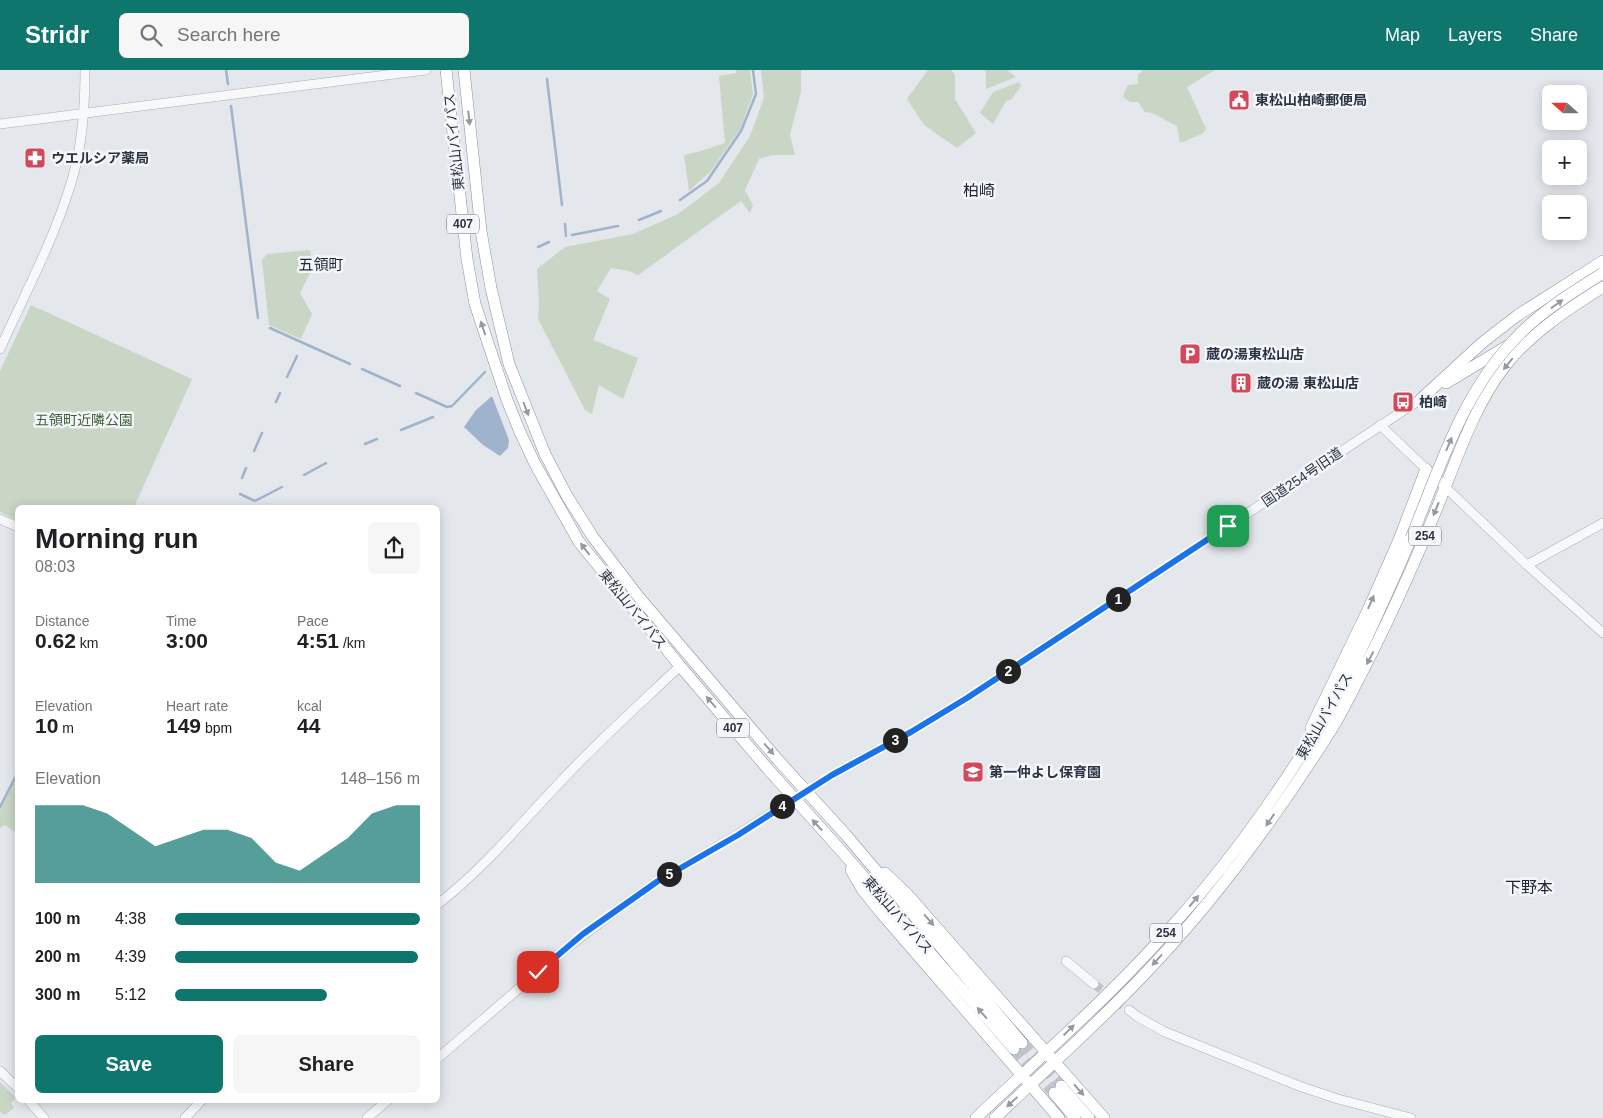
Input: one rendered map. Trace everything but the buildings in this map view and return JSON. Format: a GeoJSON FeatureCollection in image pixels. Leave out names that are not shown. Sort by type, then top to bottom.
{"type":"FeatureCollection","features":[{"type":"Feature","properties":{"kind":"highway","name":"東松山バイパス"},"geometry":{"type":"LineString","coordinates":[[446,70],[466,259],[475,304],[507,400],[535,464],[580,542],[680,666],[793,798],[1018,1046],[846,835],[684,650],[606,555],[580,518],[544,454],[508,364],[491,288],[481,231],[464,70]]}},
{"type":"Feature","properties":{"kind":"highway"},"geometry":{"type":"LineString","coordinates":[[1421,399],[1484,342],[1512,320],[1603,261]]}},
{"type":"Feature","properties":{"kind":"highway","name":"東松山バイパス"},"geometry":{"type":"LineString","coordinates":[[976,1118],[1131,970],[1173,926],[1216,875],[1272,801],[1328,713],[1349,674],[1392,584],[1464,412],[1479,383],[1512,341],[1536,319],[1603,273]]}},
{"type":"Feature","properties":{"kind":"highway","name":"東松山バイパス"},"geometry":{"type":"LineString","coordinates":[[995,1118],[1141,979],[1220,888],[1254,844],[1333,727],[1379,641],[1410,574],[1479,408],[1505,367],[1520,349],[1570,309],[1603,288]]}},
{"type":"Feature","properties":{"kind":"highway"},"geometry":{"type":"LineString","coordinates":[[1421,399],[1570,309]]}},
{"type":"Feature","properties":{"kind":"highway"},"geometry":{"type":"LineString","coordinates":[[1512,320],[1510,327],[1513,333],[1523,336]]}},
{"type":"Feature","properties":{"kind":"highway"},"geometry":{"type":"LineString","coordinates":[[1290,772],[1368,610],[1399,540],[1426,469]]}},
{"type":"Feature","properties":{"kind":"highway"},"geometry":{"type":"LineString","coordinates":[[846,835],[907,894],[1104,1118]]}},
{"type":"Feature","properties":{"kind":"highway"},"geometry":{"type":"LineString","coordinates":[[836,845],[862,889],[881,913],[1059,1118]]}},
{"type":"Feature","properties":{"kind":"highway"},"geometry":{"type":"LineString","coordinates":[[1075,1118],[1057,1090],[1089,1118]]}},
{"type":"Feature","properties":{"kind":"street"},"geometry":{"type":"LineString","coordinates":[[0,349],[63,208],[75,166],[84,113],[85,70]]}},
{"type":"Feature","properties":{"kind":"street"},"geometry":{"type":"LineString","coordinates":[[0,124],[426,70]]}},
{"type":"Feature","properties":{"kind":"street","name":"国道254号旧道"},"geometry":{"type":"LineString","coordinates":[[440,1056],[559,954],[618,909],[666,876],[738,835],[793,798],[911,732],[967,698],[1421,399]]}},
{"type":"Feature","properties":{"kind":"street"},"geometry":{"type":"LineString","coordinates":[[1380,425],[1527,565],[1603,633]]}},
{"type":"Feature","properties":{"kind":"street"},"geometry":{"type":"LineString","coordinates":[[0,519],[15,526]]}},
{"type":"Feature","properties":{"kind":"street"},"geometry":{"type":"LineString","coordinates":[[1527,565],[1603,523]]}},
{"type":"Feature","properties":{"kind":"street"},"geometry":{"type":"LineString","coordinates":[[440,902],[484,863],[569,772],[680,666]]}},
{"type":"Feature","properties":{"kind":"street"},"geometry":{"type":"LineString","coordinates":[[1066,961],[1094,984]]}},
{"type":"Feature","properties":{"kind":"street"},"geometry":{"type":"LineString","coordinates":[[1129,1010],[1165,1032],[1299,1086],[1338,1099],[1411,1118]]}},
{"type":"Feature","properties":{"kind":"street"},"geometry":{"type":"LineString","coordinates":[[0,1071],[15,1085]]}},
{"type":"Feature","properties":{"kind":"street"},"geometry":{"type":"LineString","coordinates":[[31,1103],[44,1118]]}},
{"type":"Feature","properties":{"kind":"street"},"geometry":{"type":"LineString","coordinates":[[185,1118],[199,1103]]}},
{"type":"Feature","properties":{"kind":"street"},"geometry":{"type":"LineString","coordinates":[[367,1118],[384,1103]]}},
{"type":"Feature","properties":{"kind":"green space"},"geometry":{"type":"Polygon","coordinates":[[[736,70],[750,70],[753,95],[740,129],[711,171],[689,191],[684,155],[725,143],[719,76],[736,73],[736,70]]]}},
{"type":"Feature","properties":{"kind":"green space"},"geometry":{"type":"Polygon","coordinates":[[[761,70],[801,70],[801,92],[790,135],[795,155],[772,155],[759,159],[745,190],[753,205],[750,213],[741,201],[638,275],[629,271],[611,268],[597,291],[610,299],[593,340],[638,358],[623,399],[599,385],[592,414],[585,410],[538,319],[537,269],[565,247],[633,234],[678,214],[719,183],[750,136],[764,98],[761,70]]]}},
{"type":"Feature","properties":{"kind":"green space"},"geometry":{"type":"Polygon","coordinates":[[[928,70],[951,70],[955,74],[955,99],[976,133],[957,148],[924,125],[907,99],[928,70]]]}},
{"type":"Feature","properties":{"kind":"green space"},"geometry":{"type":"Polygon","coordinates":[[[984,70],[1007,70],[1016,77],[986,89],[986,72],[984,70]]]}},
{"type":"Feature","properties":{"kind":"green space"},"geometry":{"type":"Polygon","coordinates":[[[1143,70],[1215,70],[1187,87],[1206,129],[1202,134],[1180,143],[1177,126],[1152,113],[1145,112],[1138,102],[1130,102],[1123,97],[1128,85],[1138,84],[1138,75],[1143,70]]]}},
{"type":"Feature","properties":{"kind":"green space"},"geometry":{"type":"Polygon","coordinates":[[[1019,82],[1021,86],[1011,100],[1006,101],[993,124],[980,113],[993,92],[1019,82]]]}},
{"type":"Feature","properties":{"kind":"green space"},"geometry":{"type":"Polygon","coordinates":[[[310,250],[313,267],[300,293],[312,314],[301,339],[269,325],[262,260],[267,254],[310,250]]]}},
{"type":"Feature","properties":{"kind":"green space","name":"五領町近隣公園"},"geometry":{"type":"Polygon","coordinates":[[[31,305],[192,379],[135,505],[15,505],[15,519],[0,512],[0,371],[31,305]]]}},
{"type":"Feature","properties":{"kind":"green space"},"geometry":{"type":"Polygon","coordinates":[[[15,780],[15,832],[5,825],[0,828],[0,810],[15,780]]]}},
{"type":"Feature","properties":{"kind":"green space"},"geometry":{"type":"Polygon","coordinates":[[[0,1082],[15,1099],[11,1103],[14,1108],[5,1115],[0,1112],[0,1082]]]}},
{"type":"Feature","properties":{"kind":"water"},"geometry":{"type":"Polygon","coordinates":[[[492,396],[509,440],[508,448],[500,456],[483,445],[464,427],[476,410],[492,396]]]}},
{"type":"Feature","properties":{"kind":"waterway"},"geometry":{"type":"LineString","coordinates":[[226,70],[228,84]]}},
{"type":"Feature","properties":{"kind":"waterway"},"geometry":{"type":"LineString","coordinates":[[680,200],[707,181],[741,131],[756,94],[753,70]]}},
{"type":"Feature","properties":{"kind":"waterway"},"geometry":{"type":"LineString","coordinates":[[547,79],[562,205]]}},
{"type":"Feature","properties":{"kind":"waterway"},"geometry":{"type":"LineString","coordinates":[[231,106],[258,318]]}},
{"type":"Feature","properties":{"kind":"waterway"},"geometry":{"type":"LineString","coordinates":[[639,220],[661,211]]}},
{"type":"Feature","properties":{"kind":"waterway"},"geometry":{"type":"LineString","coordinates":[[565,224],[566,236]]}},
{"type":"Feature","properties":{"kind":"waterway"},"geometry":{"type":"LineString","coordinates":[[572,235],[618,226]]}},
{"type":"Feature","properties":{"kind":"waterway"},"geometry":{"type":"LineString","coordinates":[[538,247],[549,242]]}},
{"type":"Feature","properties":{"kind":"waterway"},"geometry":{"type":"LineString","coordinates":[[270,328],[350,364]]}},
{"type":"Feature","properties":{"kind":"waterway"},"geometry":{"type":"LineString","coordinates":[[287,377],[297,356]]}},
{"type":"Feature","properties":{"kind":"waterway"},"geometry":{"type":"LineString","coordinates":[[362,369],[400,386]]}},
{"type":"Feature","properties":{"kind":"waterway"},"geometry":{"type":"LineString","coordinates":[[416,393],[447,407],[452,406],[485,372]]}},
{"type":"Feature","properties":{"kind":"waterway"},"geometry":{"type":"LineString","coordinates":[[276,402],[280,393]]}},
{"type":"Feature","properties":{"kind":"waterway"},"geometry":{"type":"LineString","coordinates":[[401,430],[433,417]]}},
{"type":"Feature","properties":{"kind":"waterway"},"geometry":{"type":"LineString","coordinates":[[254,451],[262,433]]}},
{"type":"Feature","properties":{"kind":"waterway"},"geometry":{"type":"LineString","coordinates":[[365,444],[377,439]]}},
{"type":"Feature","properties":{"kind":"waterway"},"geometry":{"type":"LineString","coordinates":[[304,475],[326,463]]}},
{"type":"Feature","properties":{"kind":"waterway"},"geometry":{"type":"LineString","coordinates":[[242,478],[246,468]]}},
{"type":"Feature","properties":{"kind":"waterway"},"geometry":{"type":"LineString","coordinates":[[240,494],[255,501],[282,487]]}},
{"type":"Feature","properties":{"kind":"waterway"},"geometry":{"type":"LineString","coordinates":[[0,807],[15,778]]}},
{"type":"Feature","properties":{"kind":"tunnel"},"geometry":{"type":"LineString","coordinates":[[1094,984],[1129,1010]]}},
{"type":"Feature","properties":{"kind":"tunnel"},"geometry":{"type":"LineString","coordinates":[[1022,1043],[1061,1086]]}},
{"type":"Feature","properties":{"kind":"tunnel"},"geometry":{"type":"LineString","coordinates":[[1014,1049],[1054,1093]]}},
{"type":"Feature","properties":{"kind":"place","name":"東松山柏崎郵便局"},"geometry":{"type":"Point","coordinates":[1239,100]}},
{"type":"Feature","properties":{"kind":"place","name":"ウエルシア薬局"},"geometry":{"type":"Point","coordinates":[35,158]}},
{"type":"Feature","properties":{"kind":"place","name":"蔵の湯東松山店"},"geometry":{"type":"Point","coordinates":[1190,354]}},
{"type":"Feature","properties":{"kind":"place","name":"蔵の湯 東松山店"},"geometry":{"type":"Point","coordinates":[1241,383]}},
{"type":"Feature","properties":{"kind":"place","name":"柏崎"},"geometry":{"type":"Point","coordinates":[1403,402]}},
{"type":"Feature","properties":{"kind":"place","name":"第一仲よし保育園"},"geometry":{"type":"Point","coordinates":[973,772]}},
{"type":"Feature","properties":{"kind":"district","name":"柏崎"},"geometry":{"type":"Point","coordinates":[979,190]}},
{"type":"Feature","properties":{"kind":"district","name":"五領町"},"geometry":{"type":"Point","coordinates":[321,265]}},
{"type":"Feature","properties":{"kind":"district","name":"下野本"},"geometry":{"type":"Point","coordinates":[1529,887]}},
{"type":"Feature","properties":{"kind":"route"},"geometry":{"type":"LineString","coordinates":[[538,972],[583,934],[658,881],[738,835],[793,798],[911,732],[967,698],[1228,526]]}}]}
